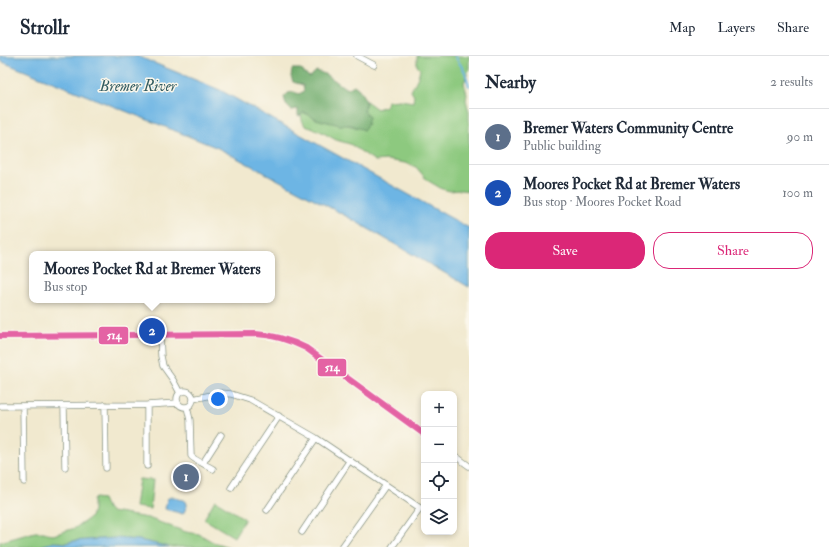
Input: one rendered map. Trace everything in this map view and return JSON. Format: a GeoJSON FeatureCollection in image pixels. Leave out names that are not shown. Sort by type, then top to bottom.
{"type":"FeatureCollection","features":[{"type":"Feature","properties":{"kind":"street"},"geometry":{"type":"LineString","coordinates":[[358,56],[374,65]]}},
{"type":"Feature","properties":{"kind":"street"},"geometry":{"type":"LineString","coordinates":[[0,336],[263,334],[276,336],[300,345],[312,352],[421,432]]}},
{"type":"Feature","properties":{"kind":"street"},"geometry":{"type":"LineString","coordinates":[[160,335],[163,366],[180,393]]}},
{"type":"Feature","properties":{"kind":"street"},"geometry":{"type":"LineString","coordinates":[[0,406],[147,405],[178,403],[187,407],[192,404],[193,399],[191,394],[187,391],[180,393],[177,397],[178,403]]}},
{"type":"Feature","properties":{"kind":"street"},"geometry":{"type":"LineString","coordinates":[[193,399],[217,393],[231,394],[250,400],[316,438],[420,508],[392,547]]}},
{"type":"Feature","properties":{"kind":"street"},"geometry":{"type":"LineString","coordinates":[[105,405],[106,468]]}},
{"type":"Feature","properties":{"kind":"street"},"geometry":{"type":"LineString","coordinates":[[147,405],[147,466]]}},
{"type":"Feature","properties":{"kind":"street"},"geometry":{"type":"LineString","coordinates":[[23,406],[24,482]]}},
{"type":"Feature","properties":{"kind":"street"},"geometry":{"type":"LineString","coordinates":[[64,406],[65,468]]}},
{"type":"Feature","properties":{"kind":"street"},"geometry":{"type":"LineString","coordinates":[[187,407],[190,418],[191,456],[193,459],[203,462],[213,468]]}},
{"type":"Feature","properties":{"kind":"street"},"geometry":{"type":"LineString","coordinates":[[231,488],[279,416]]}},
{"type":"Feature","properties":{"kind":"street"},"geometry":{"type":"LineString","coordinates":[[203,462],[221,435]]}},
{"type":"Feature","properties":{"kind":"street"},"geometry":{"type":"LineString","coordinates":[[267,510],[316,438]]}},
{"type":"Feature","properties":{"kind":"street"},"geometry":{"type":"LineString","coordinates":[[457,458],[469,466]]}},
{"type":"Feature","properties":{"kind":"street"},"geometry":{"type":"LineString","coordinates":[[302,532],[350,460]]}},
{"type":"Feature","properties":{"kind":"street"},"geometry":{"type":"LineString","coordinates":[[342,547],[386,485]]}},
{"type":"Feature","properties":{"kind":"green space"},"geometry":{"type":"Polygon","coordinates":[[[417,56],[469,56],[469,71],[464,83],[469,112],[469,191],[450,191],[442,189],[427,180],[416,167],[405,163],[387,160],[375,161],[350,144],[336,140],[320,131],[305,126],[302,120],[302,113],[304,113],[322,121],[358,128],[367,113],[364,111],[366,101],[377,109],[386,106],[388,101],[400,100],[413,102],[414,96],[411,91],[420,69],[417,66],[417,56]]]}},
{"type":"Feature","properties":{"kind":"green space"},"geometry":{"type":"Polygon","coordinates":[[[292,69],[301,69],[310,77],[316,71],[321,72],[347,89],[354,85],[359,89],[366,101],[364,111],[369,117],[364,130],[351,125],[340,125],[316,119],[306,113],[302,113],[298,116],[298,109],[291,110],[286,105],[284,97],[288,93],[294,92],[299,94],[304,91],[303,85],[293,82],[291,77],[292,69]]]}},
{"type":"Feature","properties":{"kind":"green space"},"geometry":{"type":"Polygon","coordinates":[[[139,479],[153,480],[150,509],[135,507],[139,479]]]}},
{"type":"Feature","properties":{"kind":"green space"},"geometry":{"type":"Polygon","coordinates":[[[95,498],[103,499],[107,508],[111,512],[148,518],[186,532],[199,534],[213,542],[229,547],[169,547],[139,540],[115,538],[73,541],[66,543],[60,542],[37,547],[0,547],[0,542],[35,532],[44,532],[53,535],[75,528],[91,517],[93,500],[95,498]]]}},
{"type":"Feature","properties":{"kind":"green space"},"geometry":{"type":"Polygon","coordinates":[[[215,500],[245,519],[234,537],[204,519],[215,500]]]}},
{"type":"Feature","properties":{"kind":"water","name":"Bremer River"},"geometry":{"type":"Polygon","coordinates":[[[0,56],[137,56],[220,90],[469,228],[469,287],[346,216],[218,148],[0,61],[0,56]]]}},
{"type":"Feature","properties":{"kind":"water"},"geometry":{"type":"Polygon","coordinates":[[[171,497],[184,500],[186,502],[187,506],[183,514],[165,509],[167,499],[171,497]]]}},
{"type":"Feature","properties":{"kind":"water"},"geometry":{"type":"Polygon","coordinates":[[[115,538],[139,540],[169,547],[37,547],[54,542],[66,543],[73,541],[115,538]]]}},
{"type":"Feature","properties":{"kind":"waterway"},"geometry":{"type":"LineString","coordinates":[[455,56],[465,72],[469,86]]}},
{"type":"Feature","properties":{"kind":"transit line","name":"514"},"geometry":{"type":"LineString","coordinates":[[0,336],[256,334],[276,337],[288,340],[306,348],[421,432]]}},
{"type":"Feature","properties":{"kind":"place","name":"Moores Pocket Rd at Bremer Waters"},"geometry":{"type":"Point","coordinates":[152,331]}},
{"type":"Feature","properties":{"kind":"place","name":"Bremer Waters Community Centre"},"geometry":{"type":"Point","coordinates":[186,477]}}]}
